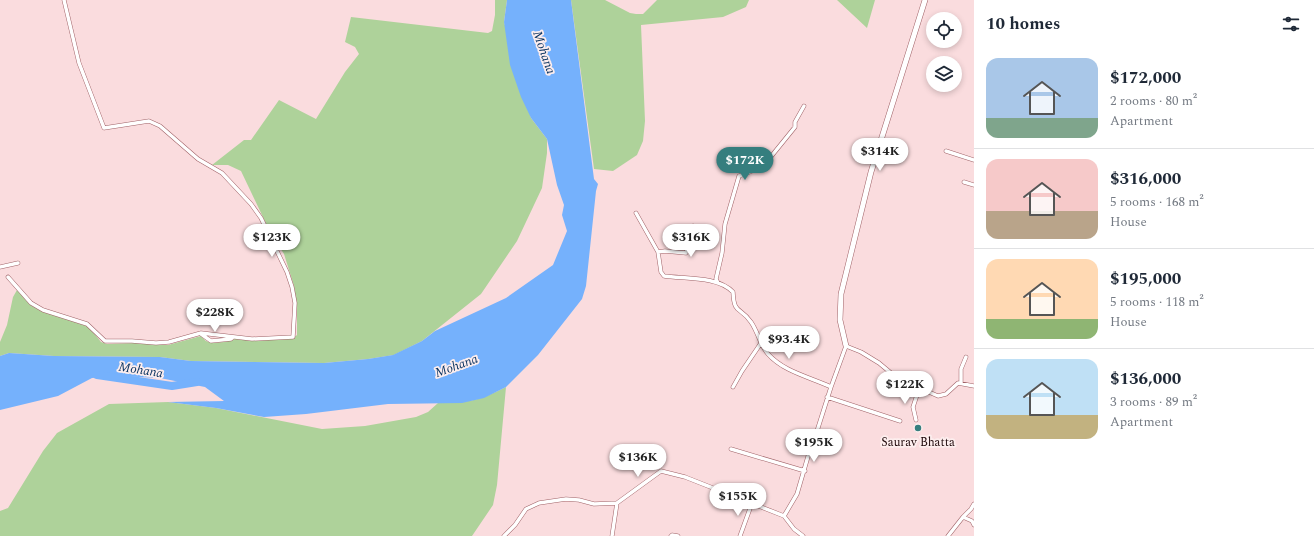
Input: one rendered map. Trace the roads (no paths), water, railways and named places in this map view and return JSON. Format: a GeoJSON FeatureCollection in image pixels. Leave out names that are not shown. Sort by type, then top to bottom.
{"type":"FeatureCollection","features":[{"type":"Feature","properties":{"kind":"main road"},"geometry":{"type":"LineString","coordinates":[[846,346],[840,320],[841,294],[871,172],[925,0]]}},
{"type":"Feature","properties":{"kind":"street"},"geometry":{"type":"LineString","coordinates":[[8,277],[31,303],[43,310],[87,324],[104,341],[169,342],[200,333],[252,339],[294,337],[295,303],[292,287],[261,218],[252,204],[222,173],[198,159],[160,126],[149,121],[104,128],[79,63],[64,0]]}},
{"type":"Feature","properties":{"kind":"street"},"geometry":{"type":"LineString","coordinates":[[718,283],[716,279],[722,253],[725,224],[739,176],[764,164],[795,127],[804,106]]}},
{"type":"Feature","properties":{"kind":"street"},"geometry":{"type":"LineString","coordinates":[[946,151],[974,160]]}},
{"type":"Feature","properties":{"kind":"street"},"geometry":{"type":"LineString","coordinates":[[964,182],[974,185]]}},
{"type":"Feature","properties":{"kind":"street"},"geometry":{"type":"LineString","coordinates":[[636,213],[658,252],[661,272],[664,276],[689,278],[728,286],[733,292],[736,309],[750,320],[768,354],[784,366],[831,387]]}},
{"type":"Feature","properties":{"kind":"street"},"geometry":{"type":"LineString","coordinates":[[658,252],[665,251],[686,253],[693,226]]}},
{"type":"Feature","properties":{"kind":"street"},"geometry":{"type":"LineString","coordinates":[[0,267],[18,263]]}},
{"type":"Feature","properties":{"kind":"street"},"geometry":{"type":"LineString","coordinates":[[200,333],[211,341],[231,339],[233,337]]}},
{"type":"Feature","properties":{"kind":"street"},"geometry":{"type":"LineString","coordinates":[[734,387],[742,370],[761,343]]}},
{"type":"Feature","properties":{"kind":"street"},"geometry":{"type":"LineString","coordinates":[[784,516],[797,494],[827,397],[846,346],[861,352],[879,363],[897,378],[919,389],[938,396],[946,394],[952,387],[961,383],[974,386]]}},
{"type":"Feature","properties":{"kind":"street"},"geometry":{"type":"LineString","coordinates":[[961,383],[961,369],[966,357]]}},
{"type":"Feature","properties":{"kind":"street"},"geometry":{"type":"LineString","coordinates":[[916,420],[913,407],[919,389]]}},
{"type":"Feature","properties":{"kind":"street"},"geometry":{"type":"LineString","coordinates":[[827,397],[900,421]]}},
{"type":"Feature","properties":{"kind":"street"},"geometry":{"type":"LineString","coordinates":[[731,449],[805,472]]}},
{"type":"Feature","properties":{"kind":"street"},"geometry":{"type":"LineString","coordinates":[[504,536],[526,509],[539,503],[566,499],[579,500],[594,504],[617,503],[661,472],[685,477],[784,516],[794,529],[803,536]]}},
{"type":"Feature","properties":{"kind":"street"},"geometry":{"type":"LineString","coordinates":[[612,536],[617,503]]}},
{"type":"Feature","properties":{"kind":"street"},"geometry":{"type":"LineString","coordinates":[[740,536],[752,503]]}},
{"type":"Feature","properties":{"kind":"street"},"geometry":{"type":"LineString","coordinates":[[948,536],[963,517],[971,510],[974,504]]}},
{"type":"Feature","properties":{"kind":"street"},"geometry":{"type":"LineString","coordinates":[[963,517],[972,520],[974,525]]}},
{"type":"Feature","properties":{"kind":"street"},"geometry":{"type":"LineString","coordinates":[[671,536],[678,536]]}},
{"type":"Feature","properties":{"kind":"water"},"geometry":{"type":"Polygon","coordinates":[[[507,0],[571,0],[594,179],[598,184],[586,286],[582,299],[538,355],[506,387],[484,398],[462,403],[388,404],[306,414],[264,417],[216,408],[168,402],[224,401],[205,387],[160,378],[118,376],[92,378],[58,396],[0,410],[0,356],[9,353],[54,356],[160,357],[191,361],[324,363],[393,355],[422,341],[435,331],[506,298],[553,265],[567,231],[562,215],[564,205],[557,185],[547,139],[531,118],[521,97],[510,65],[504,22],[507,0]]]}},
{"type":"Feature","properties":{"kind":"waterway","name":"Mohana"},"geometry":{"type":"LineString","coordinates":[[97,375],[172,386],[197,382]]}},
{"type":"Feature","properties":{"kind":"place","name":"Saurav Bhatta"},"geometry":{"type":"Point","coordinates":[918,428]}}]}
